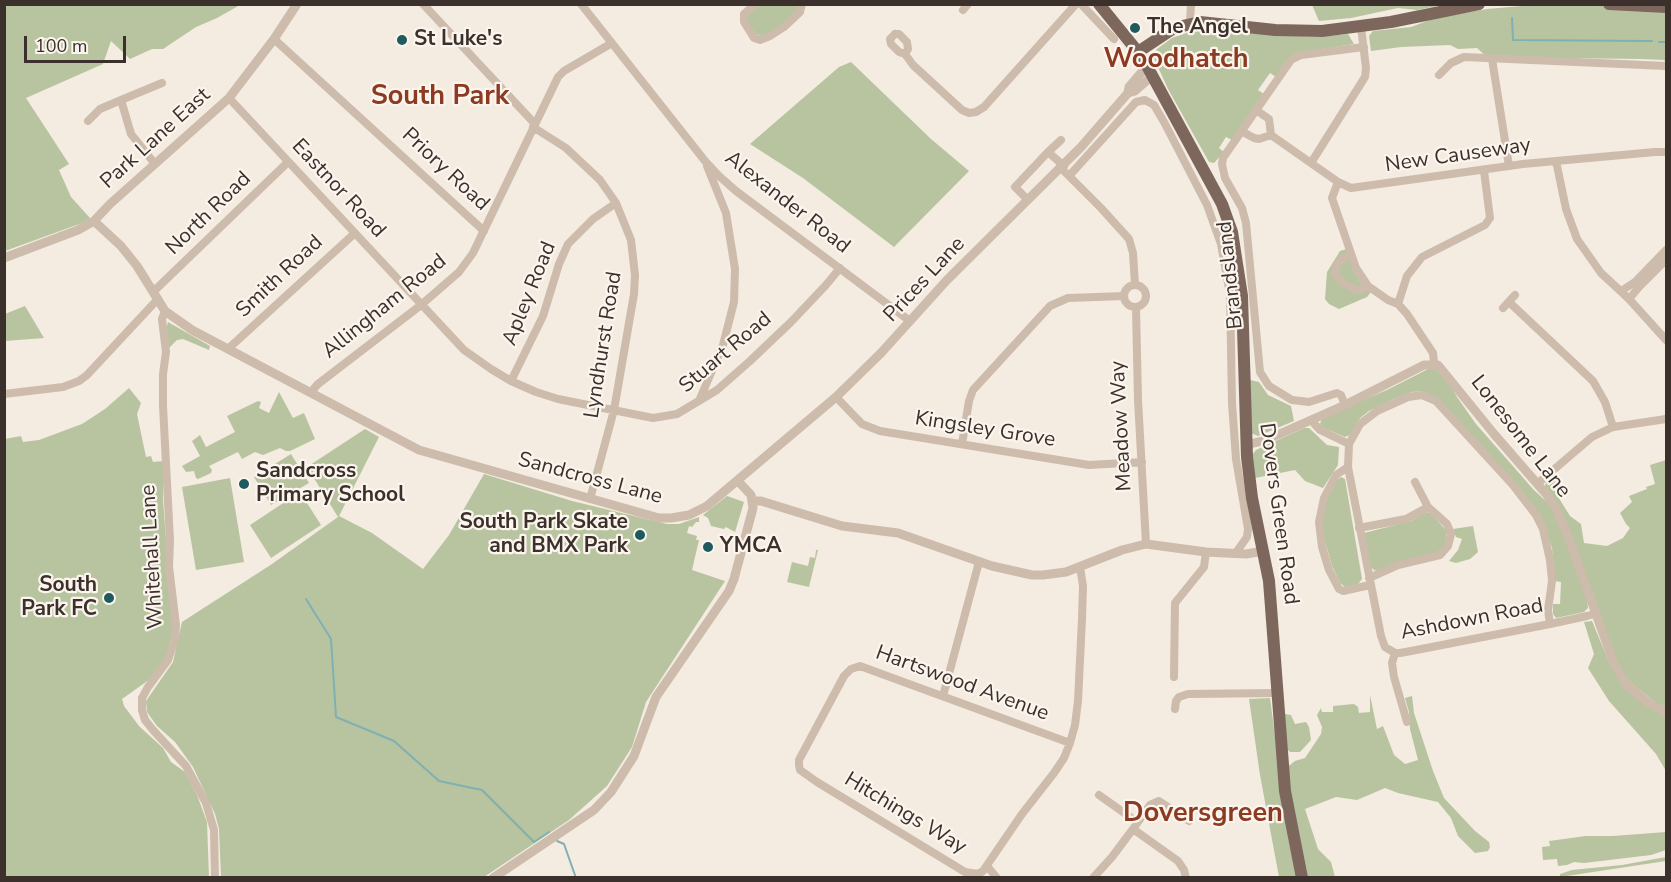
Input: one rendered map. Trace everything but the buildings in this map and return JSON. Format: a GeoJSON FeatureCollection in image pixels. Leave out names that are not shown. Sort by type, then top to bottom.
{"type":"FeatureCollection","features":[{"type":"Feature","properties":{"kind":"main road","name":"Dovers Green Road"},"geometry":{"type":"LineString","coordinates":[[1099,4],[1138,52],[1150,71],[1169,119],[1222,204],[1235,248],[1242,296],[1243,454],[1264,551],[1271,605],[1285,791],[1302,878]]}},
{"type":"Feature","properties":{"kind":"main road"},"geometry":{"type":"LineString","coordinates":[[1138,52],[1165,33],[1190,24],[1216,22],[1300,32],[1361,27],[1479,4]]}},
{"type":"Feature","properties":{"kind":"main road"},"geometry":{"type":"LineString","coordinates":[[1610,4],[1666,7]]}},
{"type":"Feature","properties":{"kind":"street","name":"Park Lane East"},"geometry":{"type":"LineString","coordinates":[[4,258],[78,230],[94,221],[229,98],[274,39],[297,4]]}},
{"type":"Feature","properties":{"kind":"street","name":"Lyndhurst Road"},"geometry":{"type":"LineString","coordinates":[[423,4],[534,125],[566,148],[600,180],[616,203],[631,240],[635,275],[634,294],[614,411],[590,499]]}},
{"type":"Feature","properties":{"kind":"street","name":"Alexander Road"},"geometry":{"type":"LineString","coordinates":[[581,4],[705,161],[736,191],[910,321]]}},
{"type":"Feature","properties":{"kind":"street"},"geometry":{"type":"LineString","coordinates":[[755,4],[744,14],[744,22],[754,38],[760,40],[790,23],[801,12],[802,4]]}},
{"type":"Feature","properties":{"kind":"street"},"geometry":{"type":"LineString","coordinates":[[905,54],[913,65],[958,107],[969,113],[976,112],[984,107],[1076,4]]}},
{"type":"Feature","properties":{"kind":"street"},"geometry":{"type":"LineString","coordinates":[[1081,4],[1114,39]]}},
{"type":"Feature","properties":{"kind":"street"},"geometry":{"type":"LineString","coordinates":[[1190,24],[1191,4]]}},
{"type":"Feature","properties":{"kind":"street"},"geometry":{"type":"LineString","coordinates":[[1311,163],[1365,77],[1361,27]]}},
{"type":"Feature","properties":{"kind":"street","name":"Priory Road"},"geometry":{"type":"LineString","coordinates":[[274,39],[484,231]]}},
{"type":"Feature","properties":{"kind":"street","name":"Allingham Road"},"geometry":{"type":"LineString","coordinates":[[312,392],[318,384],[421,305],[459,272],[484,231],[554,85],[564,71],[612,43]]}},
{"type":"Feature","properties":{"kind":"street","name":"Brandsland"},"geometry":{"type":"LineString","coordinates":[[1345,405],[1341,395],[1337,393],[1309,402],[1292,400],[1269,386],[1260,372],[1246,223],[1242,208],[1225,178],[1222,164],[1223,158],[1241,131],[1287,65],[1296,57],[1364,47]]}},
{"type":"Feature","properties":{"kind":"street"},"geometry":{"type":"LineString","coordinates":[[1440,75],[1451,63],[1464,57],[1666,66]]}},
{"type":"Feature","properties":{"kind":"street"},"geometry":{"type":"LineString","coordinates":[[1492,59],[1509,166]]}},
{"type":"Feature","properties":{"kind":"street","name":"Prices Lane"},"geometry":{"type":"LineString","coordinates":[[738,481],[836,397],[881,353],[946,280],[1063,167],[1128,93],[1129,87],[1150,71]]}},
{"type":"Feature","properties":{"kind":"street"},"geometry":{"type":"LineString","coordinates":[[88,121],[100,109],[162,83]]}},
{"type":"Feature","properties":{"kind":"street","name":"Eastnor Road"},"geometry":{"type":"LineString","coordinates":[[229,98],[464,350],[511,381]]}},
{"type":"Feature","properties":{"kind":"street"},"geometry":{"type":"LineString","coordinates":[[121,100],[131,134],[155,164]]}},
{"type":"Feature","properties":{"kind":"street","name":"Dovers Green Road"},"geometry":{"type":"LineString","coordinates":[[1128,110],[1136,102],[1145,100],[1169,119],[1207,205],[1221,244],[1230,294],[1232,403],[1243,454],[1248,529],[1248,537],[1235,554]]}},
{"type":"Feature","properties":{"kind":"street"},"geometry":{"type":"LineString","coordinates":[[1070,176],[1128,110],[1120,102]]}},
{"type":"Feature","properties":{"kind":"street","name":"New Causeway"},"geometry":{"type":"LineString","coordinates":[[1256,110],[1269,119],[1271,135],[1338,182],[1351,188],[1509,166],[1666,152]]}},
{"type":"Feature","properties":{"kind":"street","name":"New Causeway"},"geometry":{"type":"LineString","coordinates":[[1241,131],[1260,139],[1271,135]]}},
{"type":"Feature","properties":{"kind":"street"},"geometry":{"type":"LineString","coordinates":[[1028,201],[1015,187],[1061,140]]}},
{"type":"Feature","properties":{"kind":"street"},"geometry":{"type":"LineString","coordinates":[[1048,152],[1129,239],[1133,253],[1135,285]]}},
{"type":"Feature","properties":{"kind":"street"},"geometry":{"type":"LineString","coordinates":[[698,402],[723,371],[735,269],[723,202],[705,161]]}},
{"type":"Feature","properties":{"kind":"street"},"geometry":{"type":"LineString","coordinates":[[1556,161],[1566,209],[1577,239],[1601,273],[1629,299],[1666,340]]}},
{"type":"Feature","properties":{"kind":"street","name":"North Road"},"geometry":{"type":"LineString","coordinates":[[4,394],[63,387],[87,375],[156,296],[288,162]]}},
{"type":"Feature","properties":{"kind":"street"},"geometry":{"type":"LineString","coordinates":[[1398,304],[1407,276],[1422,257],[1485,225],[1490,218],[1484,171]]}},
{"type":"Feature","properties":{"kind":"street"},"geometry":{"type":"LineString","coordinates":[[1243,454],[1266,440],[1345,405],[1424,365],[1434,363],[1433,353],[1398,304],[1368,286],[1356,268],[1332,198],[1338,182]]}},
{"type":"Feature","properties":{"kind":"street"},"geometry":{"type":"LineString","coordinates":[[723,202],[736,191]]}},
{"type":"Feature","properties":{"kind":"street","name":"Apley Road"},"geometry":{"type":"LineString","coordinates":[[511,381],[543,316],[556,273],[568,244],[593,219],[616,203]]}},
{"type":"Feature","properties":{"kind":"street","name":"Sandcross Lane"},"geometry":{"type":"LineString","coordinates":[[94,221],[121,246],[137,266],[165,311],[192,330],[419,450],[659,518],[671,518],[700,510],[738,481]]}},
{"type":"Feature","properties":{"kind":"street","name":"Smith Road"},"geometry":{"type":"LineString","coordinates":[[229,348],[355,232]]}},
{"type":"Feature","properties":{"kind":"street"},"geometry":{"type":"LineString","coordinates":[[1621,291],[1635,282],[1666,250]]}},
{"type":"Feature","properties":{"kind":"street"},"geometry":{"type":"LineString","coordinates":[[1351,255],[1343,258],[1338,265],[1335,273],[1337,277],[1356,290],[1368,286]]}},
{"type":"Feature","properties":{"kind":"street"},"geometry":{"type":"LineString","coordinates":[[1629,299],[1666,260]]}},
{"type":"Feature","properties":{"kind":"street","name":"Stuart Road"},"geometry":{"type":"LineString","coordinates":[[511,381],[558,399],[614,411],[653,418],[676,414],[698,402],[723,371],[791,322],[840,268]]}},
{"type":"Feature","properties":{"kind":"street"},"geometry":{"type":"LineString","coordinates":[[1135,285],[1141,287],[1146,295],[1144,302],[1136,307],[1128,304],[1125,296],[1127,289],[1135,285]]}},
{"type":"Feature","properties":{"kind":"street"},"geometry":{"type":"LineString","coordinates":[[962,444],[969,401],[976,384],[1050,306],[1068,298],[1125,296]]}},
{"type":"Feature","properties":{"kind":"street"},"geometry":{"type":"LineString","coordinates":[[1503,308],[1512,299],[1593,381],[1605,402],[1613,427]]}},
{"type":"Feature","properties":{"kind":"street","name":"Meadow Way"},"geometry":{"type":"LineString","coordinates":[[1136,307],[1138,400],[1146,544]]}},
{"type":"Feature","properties":{"kind":"street","name":"Whitehall Lane"},"geometry":{"type":"LineString","coordinates":[[165,311],[162,319],[166,352],[163,406],[170,567],[176,625],[175,640],[168,660],[145,692],[142,698],[142,710],[149,725],[186,766],[206,803],[214,830],[215,878]]}},
{"type":"Feature","properties":{"kind":"street","name":"Lonesome Lane"},"geometry":{"type":"LineString","coordinates":[[1434,363],[1445,371],[1556,509],[1614,664],[1626,684],[1646,701],[1666,713]]}},
{"type":"Feature","properties":{"kind":"street"},"geometry":{"type":"LineString","coordinates":[[1311,420],[1320,430],[1349,444],[1360,424],[1377,411],[1408,396],[1429,397],[1436,401],[1513,485],[1536,515],[1543,529],[1550,561],[1552,581],[1548,610],[1550,624]]}},
{"type":"Feature","properties":{"kind":"street","name":"Kingsley Grove"},"geometry":{"type":"LineString","coordinates":[[836,397],[852,416],[867,428],[1089,465],[1142,462]]}},
{"type":"Feature","properties":{"kind":"street"},"geometry":{"type":"LineString","coordinates":[[1537,484],[1592,437],[1613,427],[1666,419]]}},
{"type":"Feature","properties":{"kind":"street","name":"Ashdown Road"},"geometry":{"type":"LineString","coordinates":[[1349,444],[1348,467],[1382,642],[1385,647],[1395,653],[1594,614]]}},
{"type":"Feature","properties":{"kind":"street"},"geometry":{"type":"LineString","coordinates":[[1348,467],[1336,475],[1324,498],[1319,522],[1322,547],[1329,570],[1339,589],[1343,591],[1370,581],[1398,565],[1435,557],[1445,551],[1450,540],[1449,528],[1444,520],[1428,507],[1415,482]]}},
{"type":"Feature","properties":{"kind":"street"},"geometry":{"type":"LineString","coordinates":[[493,878],[594,810],[611,792],[634,756],[656,697],[729,591],[753,508],[751,495],[738,481]]}},
{"type":"Feature","properties":{"kind":"street"},"geometry":{"type":"LineString","coordinates":[[752,501],[761,501],[842,526],[898,533],[979,562],[1013,571],[1043,575],[1066,572],[1134,546],[1146,544],[1235,554],[1264,551]]}},
{"type":"Feature","properties":{"kind":"street"},"geometry":{"type":"LineString","coordinates":[[1359,528],[1406,519],[1428,507]]}},
{"type":"Feature","properties":{"kind":"street"},"geometry":{"type":"LineString","coordinates":[[1174,677],[1175,603],[1203,567],[1206,552]]}},
{"type":"Feature","properties":{"kind":"street"},"geometry":{"type":"LineString","coordinates":[[943,696],[979,562]]}},
{"type":"Feature","properties":{"kind":"street","name":"Hitchings Way"},"geometry":{"type":"LineString","coordinates":[[809,740],[799,760],[800,771],[965,872],[978,874],[987,866],[1022,814],[1054,773],[1070,743],[1077,709],[1083,586],[1080,567]]}},
{"type":"Feature","properties":{"kind":"street"},"geometry":{"type":"LineString","coordinates":[[1395,653],[1392,663],[1394,677],[1407,722]]}},
{"type":"Feature","properties":{"kind":"street","name":"Hartswood Avenue"},"geometry":{"type":"LineString","coordinates":[[809,740],[844,676],[855,667],[865,667],[1070,743]]}},
{"type":"Feature","properties":{"kind":"street"},"geometry":{"type":"LineString","coordinates":[[1175,709],[1179,697],[1188,694],[1277,693]]}},
{"type":"Feature","properties":{"kind":"street"},"geometry":{"type":"LineString","coordinates":[[1099,795],[1178,861],[1186,878]]}},
{"type":"Feature","properties":{"kind":"street"},"geometry":{"type":"LineString","coordinates":[[1093,878],[1154,802],[1159,801],[1189,821]]}},
{"type":"Feature","properties":{"kind":"street"},"geometry":{"type":"LineString","coordinates":[[987,866],[997,878]]}},
{"type":"Feature","properties":{"kind":"green space"},"geometry":{"type":"Polygon","coordinates":[[[1545,4],[1666,5],[1666,62],[1640,59],[1487,57],[1477,48],[1458,49],[1450,45],[1371,51],[1369,36],[1373,31],[1411,27],[1435,18],[1487,9],[1545,4]]]}},
{"type":"Feature","properties":{"kind":"green space"},"geometry":{"type":"Polygon","coordinates":[[[4,5],[240,5],[196,27],[163,49],[152,49],[130,59],[111,41],[103,64],[26,98],[69,164],[59,170],[71,197],[90,218],[5,251],[4,5]]]}},
{"type":"Feature","properties":{"kind":"green space"},"geometry":{"type":"Polygon","coordinates":[[[758,5],[800,5],[794,15],[770,34],[761,36],[753,33],[747,20],[748,15],[758,5]]]}},
{"type":"Feature","properties":{"kind":"green space"},"geometry":{"type":"Polygon","coordinates":[[[1312,5],[1442,5],[1417,10],[1398,8],[1351,18],[1319,21],[1312,5]]]}},
{"type":"Feature","properties":{"kind":"green space"},"geometry":{"type":"Polygon","coordinates":[[[1207,29],[1314,37],[1348,34],[1354,44],[1308,51],[1276,77],[1270,73],[1258,90],[1264,94],[1232,140],[1226,137],[1219,148],[1224,152],[1214,163],[1209,162],[1168,89],[1153,56],[1157,49],[1172,38],[1207,29]]]}},
{"type":"Feature","properties":{"kind":"green space"},"geometry":{"type":"Polygon","coordinates":[[[851,62],[931,139],[969,171],[894,247],[803,178],[750,144],[839,67],[851,62]]]}},
{"type":"Feature","properties":{"kind":"green space"},"geometry":{"type":"Polygon","coordinates":[[[1347,249],[1354,272],[1371,292],[1367,297],[1339,309],[1325,299],[1327,272],[1340,251],[1347,249]]]}},
{"type":"Feature","properties":{"kind":"green space"},"geometry":{"type":"Polygon","coordinates":[[[25,306],[44,338],[5,341],[5,314],[25,306]]]}},
{"type":"Feature","properties":{"kind":"green space"},"geometry":{"type":"Polygon","coordinates":[[[168,322],[210,346],[209,350],[183,339],[177,340],[169,348],[166,330],[168,322]]]}},
{"type":"Feature","properties":{"kind":"green space"},"geometry":{"type":"Polygon","coordinates":[[[1430,368],[1436,368],[1476,424],[1550,505],[1562,529],[1587,599],[1588,608],[1584,612],[1556,618],[1553,614],[1553,604],[1560,604],[1561,582],[1555,581],[1552,548],[1541,517],[1438,399],[1423,391],[1412,392],[1394,399],[1369,411],[1360,418],[1350,435],[1345,437],[1320,424],[1322,418],[1389,389],[1430,368]]]}},
{"type":"Feature","properties":{"kind":"green space"},"geometry":{"type":"Polygon","coordinates":[[[1250,380],[1259,382],[1268,395],[1291,406],[1294,421],[1258,436],[1251,433],[1250,380]]]}},
{"type":"Feature","properties":{"kind":"green space"},"geometry":{"type":"Polygon","coordinates":[[[129,388],[141,403],[137,414],[146,457],[151,456],[153,462],[163,461],[163,499],[173,632],[165,661],[153,677],[122,699],[124,706],[139,726],[163,748],[171,762],[185,772],[197,795],[207,822],[209,877],[5,877],[5,439],[21,436],[23,442],[39,440],[82,424],[105,409],[129,388]]]}},
{"type":"Feature","properties":{"kind":"green space"},"geometry":{"type":"Polygon","coordinates":[[[279,392],[293,418],[304,413],[315,439],[290,451],[280,448],[263,455],[255,452],[242,459],[238,452],[209,466],[211,473],[198,479],[194,471],[186,472],[182,466],[200,456],[192,441],[200,435],[206,447],[235,432],[227,416],[258,401],[261,402],[259,408],[269,413],[279,392]]]}},
{"type":"Feature","properties":{"kind":"green space"},"geometry":{"type":"Polygon","coordinates":[[[1304,428],[1309,428],[1327,445],[1339,447],[1338,465],[1323,488],[1305,481],[1295,470],[1255,478],[1252,455],[1256,450],[1304,428]]]}},
{"type":"Feature","properties":{"kind":"green space"},"geometry":{"type":"Polygon","coordinates":[[[365,429],[379,437],[339,516],[372,533],[423,569],[449,535],[484,474],[572,501],[667,524],[679,524],[699,517],[699,522],[692,527],[689,526],[687,533],[697,536],[696,540],[699,540],[692,570],[725,581],[646,702],[632,747],[607,786],[569,820],[484,877],[221,877],[219,829],[215,814],[193,767],[175,742],[157,726],[147,712],[146,701],[173,662],[182,622],[272,564],[338,517],[307,467],[365,429]]]}},
{"type":"Feature","properties":{"kind":"green space"},"geometry":{"type":"Polygon","coordinates":[[[291,454],[309,483],[271,505],[254,477],[291,454]]]}},
{"type":"Feature","properties":{"kind":"green space"},"geometry":{"type":"Polygon","coordinates":[[[1666,460],[1666,709],[1629,681],[1617,663],[1545,487],[1546,481],[1556,473],[1555,492],[1570,516],[1581,524],[1584,543],[1607,546],[1623,538],[1630,528],[1620,513],[1632,502],[1629,496],[1655,484],[1650,465],[1666,460]]]}},
{"type":"Feature","properties":{"kind":"green space"},"geometry":{"type":"Polygon","coordinates":[[[1341,477],[1345,479],[1362,579],[1358,584],[1345,587],[1340,583],[1332,566],[1321,528],[1326,500],[1341,477]]]}},
{"type":"Feature","properties":{"kind":"green space"},"geometry":{"type":"Polygon","coordinates":[[[230,478],[244,562],[196,570],[182,487],[230,478]]]}},
{"type":"Feature","properties":{"kind":"green space"},"geometry":{"type":"Polygon","coordinates":[[[300,492],[321,525],[271,558],[250,525],[300,492]]]}},
{"type":"Feature","properties":{"kind":"green space"},"geometry":{"type":"Polygon","coordinates":[[[727,496],[744,502],[735,532],[726,527],[724,529],[711,526],[708,518],[703,515],[727,496]]]}},
{"type":"Feature","properties":{"kind":"green space"},"geometry":{"type":"Polygon","coordinates":[[[1426,512],[1430,513],[1447,531],[1445,544],[1440,551],[1379,571],[1374,570],[1370,566],[1364,533],[1411,521],[1426,512]]]}},
{"type":"Feature","properties":{"kind":"green space"},"geometry":{"type":"Polygon","coordinates":[[[1473,526],[1478,552],[1470,559],[1456,563],[1449,561],[1458,550],[1462,539],[1456,537],[1453,529],[1473,526]]]}},
{"type":"Feature","properties":{"kind":"green space"},"geometry":{"type":"Polygon","coordinates":[[[816,550],[818,550],[809,587],[787,582],[792,562],[808,566],[810,557],[815,558],[816,550]]]}},
{"type":"Feature","properties":{"kind":"green space"},"geometry":{"type":"Polygon","coordinates":[[[1592,621],[1609,662],[1666,717],[1666,771],[1656,754],[1609,701],[1588,668],[1594,654],[1584,622],[1592,621]]]}},
{"type":"Feature","properties":{"kind":"green space"},"geometry":{"type":"Polygon","coordinates":[[[1370,695],[1377,729],[1383,726],[1394,755],[1405,764],[1418,760],[1405,698],[1412,696],[1414,713],[1444,798],[1475,831],[1489,842],[1488,851],[1475,853],[1458,836],[1451,818],[1438,802],[1385,788],[1357,800],[1336,797],[1305,809],[1318,849],[1331,862],[1335,877],[1306,877],[1286,768],[1295,761],[1305,758],[1321,734],[1322,727],[1317,715],[1321,708],[1322,712],[1333,712],[1333,706],[1354,704],[1358,707],[1359,713],[1370,712],[1370,695]]]}},
{"type":"Feature","properties":{"kind":"green space"},"geometry":{"type":"Polygon","coordinates":[[[1270,698],[1289,842],[1297,877],[1279,877],[1260,775],[1249,699],[1270,698]]]}},
{"type":"Feature","properties":{"kind":"green space"},"geometry":{"type":"Polygon","coordinates":[[[1285,714],[1291,715],[1295,724],[1306,722],[1309,727],[1311,740],[1300,752],[1290,752],[1283,746],[1285,714]]]}},
{"type":"Feature","properties":{"kind":"green space"},"geometry":{"type":"Polygon","coordinates":[[[1666,832],[1666,850],[1651,855],[1584,863],[1574,862],[1558,866],[1557,859],[1543,860],[1542,847],[1550,846],[1549,841],[1586,836],[1666,832]]]}},
{"type":"Feature","properties":{"kind":"green space"},"geometry":{"type":"Polygon","coordinates":[[[1666,857],[1666,861],[1560,877],[1560,874],[1572,870],[1622,865],[1666,857]]]}},
{"type":"Feature","properties":{"kind":"waterway"},"geometry":{"type":"LineString","coordinates":[[1512,18],[1513,40],[1652,41]]}},
{"type":"Feature","properties":{"kind":"waterway"},"geometry":{"type":"LineString","coordinates":[[1659,42],[1666,42]]}},
{"type":"Feature","properties":{"kind":"waterway"},"geometry":{"type":"LineString","coordinates":[[306,599],[331,639],[336,717],[394,741],[439,781],[482,790],[534,842],[549,832]]}},
{"type":"Feature","properties":{"kind":"waterway"},"geometry":{"type":"LineString","coordinates":[[557,841],[564,844],[576,878]]}},
{"type":"Feature","properties":{"kind":"place","name":"The Angel"},"geometry":{"type":"Point","coordinates":[1135,28]}},
{"type":"Feature","properties":{"kind":"place","name":"St Luke's"},"geometry":{"type":"Point","coordinates":[402,40]}},
{"type":"Feature","properties":{"kind":"place","name":"Sandcross Primary School"},"geometry":{"type":"Point","coordinates":[244,484]}},
{"type":"Feature","properties":{"kind":"place","name":"South Park Skate and BMX Park"},"geometry":{"type":"Point","coordinates":[640,535]}},
{"type":"Feature","properties":{"kind":"place","name":"YMCA"},"geometry":{"type":"Point","coordinates":[708,547]}},
{"type":"Feature","properties":{"kind":"place","name":"South Park FC"},"geometry":{"type":"Point","coordinates":[109,598]}},
{"type":"Feature","properties":{"kind":"district","name":"Woodhatch"},"geometry":{"type":"Point","coordinates":[1176,60]}},
{"type":"Feature","properties":{"kind":"district","name":"South Park"},"geometry":{"type":"Point","coordinates":[440,97]}},
{"type":"Feature","properties":{"kind":"district","name":"Doversgreen"},"geometry":{"type":"Point","coordinates":[1203,814]}}]}
